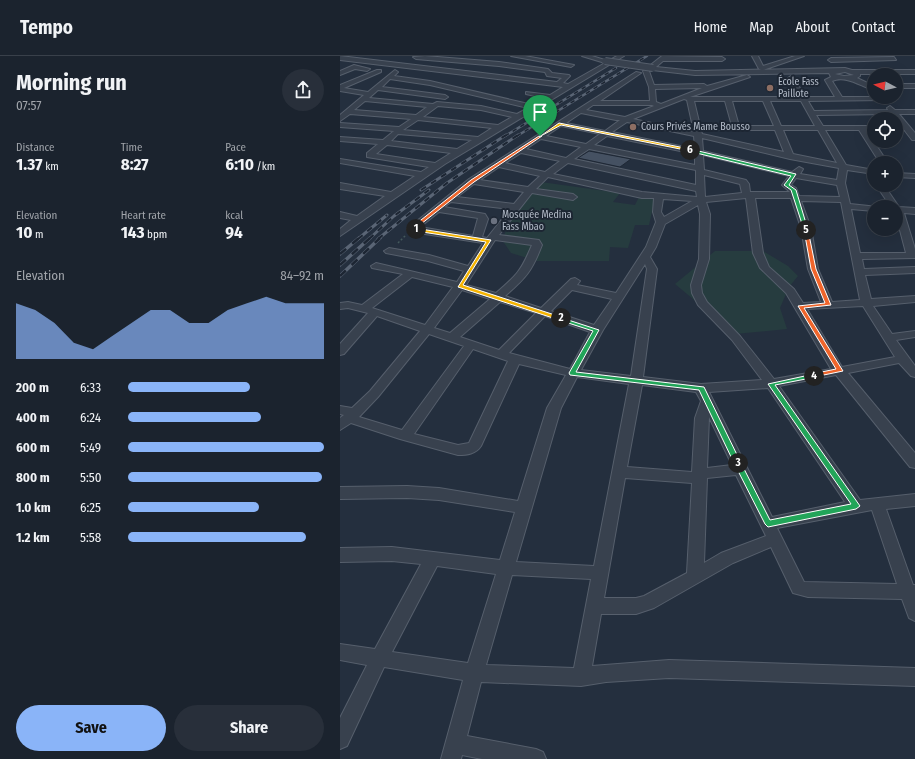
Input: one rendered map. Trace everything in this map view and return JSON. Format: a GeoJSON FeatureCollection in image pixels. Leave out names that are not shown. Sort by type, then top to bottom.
{"type":"FeatureCollection","features":[{"type":"Feature","properties":{"kind":"street"},"geometry":{"type":"LineString","coordinates":[[340,119],[391,75],[417,56],[548,71],[549,75],[567,76],[558,85]]}},
{"type":"Feature","properties":{"kind":"street"},"geometry":{"type":"LineString","coordinates":[[477,62],[486,56]]}},
{"type":"Feature","properties":{"kind":"street"},"geometry":{"type":"LineString","coordinates":[[514,56],[577,66],[595,71]]}},
{"type":"Feature","properties":{"kind":"street"},"geometry":{"type":"LineString","coordinates":[[558,56],[577,66]]}},
{"type":"Feature","properties":{"kind":"street"},"geometry":{"type":"LineString","coordinates":[[585,56],[605,61],[653,66],[726,70],[772,66],[789,58],[801,56]]}},
{"type":"Feature","properties":{"kind":"street"},"geometry":{"type":"LineString","coordinates":[[341,232],[392,195],[437,166],[569,86],[622,56]]}},
{"type":"Feature","properties":{"kind":"street"},"geometry":{"type":"LineString","coordinates":[[755,56],[761,68]]}},
{"type":"Feature","properties":{"kind":"street"},"geometry":{"type":"LineString","coordinates":[[656,104],[646,71],[663,57],[722,58],[726,70]]}},
{"type":"Feature","properties":{"kind":"street"},"geometry":{"type":"LineString","coordinates":[[340,58],[499,76],[569,86]]}},
{"type":"Feature","properties":{"kind":"street"},"geometry":{"type":"LineString","coordinates":[[836,72],[829,58],[893,58],[906,72]]}},
{"type":"Feature","properties":{"kind":"street"},"geometry":{"type":"LineString","coordinates":[[653,66],[695,73],[836,72]]}},
{"type":"Feature","properties":{"kind":"street"},"geometry":{"type":"LineString","coordinates":[[772,66],[781,69],[836,72],[854,75],[879,72],[915,72]]}},
{"type":"Feature","properties":{"kind":"street"},"geometry":{"type":"LineString","coordinates":[[340,72],[354,67],[379,71],[534,107]]}},
{"type":"Feature","properties":{"kind":"street"},"geometry":{"type":"LineString","coordinates":[[340,88],[379,71]]}},
{"type":"Feature","properties":{"kind":"street"},"geometry":{"type":"LineString","coordinates":[[836,72],[828,80],[840,99]]}},
{"type":"Feature","properties":{"kind":"street"},"geometry":{"type":"LineString","coordinates":[[412,229],[472,181],[638,73]]}},
{"type":"Feature","properties":{"kind":"street"},"geometry":{"type":"LineString","coordinates":[[854,75],[867,83]]}},
{"type":"Feature","properties":{"kind":"street"},"geometry":{"type":"LineString","coordinates":[[687,98],[712,86],[747,76]]}},
{"type":"Feature","properties":{"kind":"street"},"geometry":{"type":"LineString","coordinates":[[791,78],[843,167],[841,183],[866,303],[902,359],[915,373]]}},
{"type":"Feature","properties":{"kind":"street"},"geometry":{"type":"LineString","coordinates":[[652,87],[712,86]]}},
{"type":"Feature","properties":{"kind":"street"},"geometry":{"type":"LineString","coordinates":[[903,86],[914,87]]}},
{"type":"Feature","properties":{"kind":"street"},"geometry":{"type":"LineString","coordinates":[[340,88],[370,94]]}},
{"type":"Feature","properties":{"kind":"street"},"geometry":{"type":"LineString","coordinates":[[377,88],[445,97]]}},
{"type":"Feature","properties":{"kind":"street"},"geometry":{"type":"LineString","coordinates":[[528,93],[551,97]]}},
{"type":"Feature","properties":{"kind":"street"},"geometry":{"type":"LineString","coordinates":[[593,102],[656,104],[687,98],[867,98]]}},
{"type":"Feature","properties":{"kind":"street"},"geometry":{"type":"LineString","coordinates":[[687,98],[697,131],[701,170],[701,194],[705,214],[704,259],[696,284],[697,293],[702,303],[736,338],[771,384],[856,506]]}},
{"type":"Feature","properties":{"kind":"street"},"geometry":{"type":"LineString","coordinates":[[363,99],[434,106]]}},
{"type":"Feature","properties":{"kind":"street"},"geometry":{"type":"LineString","coordinates":[[728,99],[736,128]]}},
{"type":"Feature","properties":{"kind":"street"},"geometry":{"type":"LineString","coordinates":[[766,99],[790,156]]}},
{"type":"Feature","properties":{"kind":"street"},"geometry":{"type":"LineString","coordinates":[[437,166],[370,155],[416,117],[439,104],[467,106],[519,116]]}},
{"type":"Feature","properties":{"kind":"street"},"geometry":{"type":"LineString","coordinates":[[515,359],[474,446],[467,450],[458,450],[405,436],[346,416],[393,373],[429,329],[491,239],[529,191],[547,174],[566,160],[627,119],[656,104]]}},
{"type":"Feature","properties":{"kind":"street"},"geometry":{"type":"LineString","coordinates":[[887,104],[894,112]]}},
{"type":"Feature","properties":{"kind":"street"},"geometry":{"type":"LineString","coordinates":[[340,108],[350,111],[501,127]]}},
{"type":"Feature","properties":{"kind":"street"},"geometry":{"type":"LineString","coordinates":[[579,111],[697,131],[806,160],[867,171]]}},
{"type":"Feature","properties":{"kind":"street"},"geometry":{"type":"LineString","coordinates":[[811,113],[867,112]]}},
{"type":"Feature","properties":{"kind":"street"},"geometry":{"type":"LineString","coordinates":[[903,112],[915,112]]}},
{"type":"Feature","properties":{"kind":"street"},"geometry":{"type":"LineString","coordinates":[[560,124],[699,152],[816,180],[841,183]]}},
{"type":"Feature","properties":{"kind":"street"},"geometry":{"type":"LineString","coordinates":[[903,124],[915,138]]}},
{"type":"Feature","properties":{"kind":"street"},"geometry":{"type":"LineString","coordinates":[[340,125],[481,139]]}},
{"type":"Feature","properties":{"kind":"street"},"geometry":{"type":"LineString","coordinates":[[697,131],[736,128],[867,128]]}},
{"type":"Feature","properties":{"kind":"street"},"geometry":{"type":"LineString","coordinates":[[861,128],[879,156]]}},
{"type":"Feature","properties":{"kind":"street"},"geometry":{"type":"LineString","coordinates":[[540,136],[701,170],[743,182],[748,195],[760,258],[765,268],[790,291],[840,371],[915,463]]}},
{"type":"Feature","properties":{"kind":"street"},"geometry":{"type":"LineString","coordinates":[[340,139],[384,142],[460,152]]}},
{"type":"Feature","properties":{"kind":"street"},"geometry":{"type":"LineString","coordinates":[[519,150],[566,160],[701,194]]}},
{"type":"Feature","properties":{"kind":"street"},"geometry":{"type":"LineString","coordinates":[[806,160],[786,184],[793,190],[796,197],[806,228],[814,269],[828,305]]}},
{"type":"Feature","properties":{"kind":"street"},"geometry":{"type":"LineString","coordinates":[[340,161],[423,175]]}},
{"type":"Feature","properties":{"kind":"street"},"geometry":{"type":"LineString","coordinates":[[497,164],[631,194],[684,197],[701,194],[796,197],[867,207]]}},
{"type":"Feature","properties":{"kind":"street"},"geometry":{"type":"LineString","coordinates":[[903,175],[915,176]]}},
{"type":"Feature","properties":{"kind":"street"},"geometry":{"type":"LineString","coordinates":[[472,181],[573,197]]}},
{"type":"Feature","properties":{"kind":"street"},"geometry":{"type":"LineString","coordinates":[[340,186],[392,195]]}},
{"type":"Feature","properties":{"kind":"street"},"geometry":{"type":"LineString","coordinates":[[536,759],[453,752],[474,673],[554,408],[597,330],[651,247],[661,222],[701,194]]}},
{"type":"Feature","properties":{"kind":"street"},"geometry":{"type":"LineString","coordinates":[[659,196],[657,212],[661,222]]}},
{"type":"Feature","properties":{"kind":"street"},"geometry":{"type":"LineString","coordinates":[[448,199],[516,207]]}},
{"type":"Feature","properties":{"kind":"street"},"geometry":{"type":"LineString","coordinates":[[437,208],[482,216],[483,219],[477,239]]}},
{"type":"Feature","properties":{"kind":"street"},"geometry":{"type":"LineString","coordinates":[[903,210],[915,212]]}},
{"type":"Feature","properties":{"kind":"street"},"geometry":{"type":"LineString","coordinates":[[340,215],[360,219]]}},
{"type":"Feature","properties":{"kind":"street"},"geometry":{"type":"LineString","coordinates":[[412,229],[477,239],[536,242],[537,245],[525,273],[453,337]]}},
{"type":"Feature","properties":{"kind":"street"},"geometry":{"type":"LineString","coordinates":[[856,256],[913,258],[903,229]]}},
{"type":"Feature","properties":{"kind":"street"},"geometry":{"type":"LineString","coordinates":[[389,251],[429,258],[471,270]]}},
{"type":"Feature","properties":{"kind":"street"},"geometry":{"type":"LineString","coordinates":[[581,677],[636,382],[652,269],[651,264],[645,257]]}},
{"type":"Feature","properties":{"kind":"street"},"geometry":{"type":"LineString","coordinates":[[376,266],[411,273],[460,286],[597,330]]}},
{"type":"Feature","properties":{"kind":"street"},"geometry":{"type":"LineString","coordinates":[[860,272],[915,270]]}},
{"type":"Feature","properties":{"kind":"street"},"geometry":{"type":"LineString","coordinates":[[340,351],[370,310],[411,273]]}},
{"type":"Feature","properties":{"kind":"street"},"geometry":{"type":"LineString","coordinates":[[501,354],[572,284],[618,297]]}},
{"type":"Feature","properties":{"kind":"street"},"geometry":{"type":"LineString","coordinates":[[800,306],[915,299]]}},
{"type":"Feature","properties":{"kind":"street"},"geometry":{"type":"LineString","coordinates":[[340,306],[348,305],[370,310],[515,359],[572,373],[636,382],[702,388],[771,384],[902,359]]}},
{"type":"Feature","properties":{"kind":"street"},"geometry":{"type":"LineString","coordinates":[[889,338],[915,334]]}},
{"type":"Feature","properties":{"kind":"street"},"geometry":{"type":"LineString","coordinates":[[405,436],[471,344]]}},
{"type":"Feature","properties":{"kind":"street"},"geometry":{"type":"LineString","coordinates":[[702,388],[707,402],[799,588],[808,590],[912,592]]}},
{"type":"Feature","properties":{"kind":"street"},"geometry":{"type":"LineString","coordinates":[[695,576],[702,418],[707,402]]}},
{"type":"Feature","properties":{"kind":"street"},"geometry":{"type":"LineString","coordinates":[[618,472],[699,476],[741,469]]}},
{"type":"Feature","properties":{"kind":"street"},"geometry":{"type":"LineString","coordinates":[[340,493],[407,492],[439,494],[523,508]]}},
{"type":"Feature","properties":{"kind":"street"},"geometry":{"type":"LineString","coordinates":[[595,606],[636,606],[648,603],[771,532],[856,506],[915,500]]}},
{"type":"Feature","properties":{"kind":"street"},"geometry":{"type":"LineString","coordinates":[[877,504],[912,592],[915,613]]}},
{"type":"Feature","properties":{"kind":"street"},"geometry":{"type":"LineString","coordinates":[[340,554],[392,554],[506,568],[601,573]]}},
{"type":"Feature","properties":{"kind":"street"},"geometry":{"type":"LineString","coordinates":[[340,739],[379,657],[433,558]]}},
{"type":"Feature","properties":{"kind":"street"},"geometry":{"type":"LineString","coordinates":[[340,652],[474,673],[581,677],[613,672],[669,669],[915,678]]}},
{"type":"Feature","properties":{"kind":"path"},"geometry":{"type":"LineString","coordinates":[[389,251],[412,229]]}},
{"type":"Feature","properties":{"kind":"green space"},"geometry":{"type":"Polygon","coordinates":[[[541,182],[620,193],[613,202],[635,205],[639,197],[655,198],[649,225],[635,225],[628,248],[610,247],[609,261],[537,261],[511,253],[502,240],[518,209],[541,182]]]}},
{"type":"Feature","properties":{"kind":"green space"},"geometry":{"type":"Polygon","coordinates":[[[715,251],[763,251],[788,266],[798,276],[789,287],[780,308],[787,329],[735,334],[675,284],[715,251]]]}},
{"type":"Feature","properties":{"kind":"building"},"geometry":{"type":"Polygon","coordinates":[[[589,151],[631,159],[620,167],[578,158],[589,151]]]}},
{"type":"Feature","properties":{"kind":"railway"},"geometry":{"type":"LineString","coordinates":[[517,136],[647,56]]}},
{"type":"Feature","properties":{"kind":"railway"},"geometry":{"type":"LineString","coordinates":[[505,136],[616,68]]}},
{"type":"Feature","properties":{"kind":"railway"},"geometry":{"type":"LineString","coordinates":[[421,190],[506,135]]}},
{"type":"Feature","properties":{"kind":"railway"},"geometry":{"type":"LineString","coordinates":[[378,239],[447,183],[518,135]]}},
{"type":"Feature","properties":{"kind":"railway"},"geometry":{"type":"LineString","coordinates":[[369,239],[394,216],[429,190]]}},
{"type":"Feature","properties":{"kind":"railway"},"geometry":{"type":"LineString","coordinates":[[358,239],[387,215]]}},
{"type":"Feature","properties":{"kind":"railway"},"geometry":{"type":"LineString","coordinates":[[340,254],[359,238]]}},
{"type":"Feature","properties":{"kind":"railway"},"geometry":{"type":"LineString","coordinates":[[340,265],[370,238]]}},
{"type":"Feature","properties":{"kind":"railway"},"geometry":{"type":"LineString","coordinates":[[340,276],[380,238]]}},
{"type":"Feature","properties":{"kind":"place","name":"École Fass Paillote"},"geometry":{"type":"Point","coordinates":[770,88]}},
{"type":"Feature","properties":{"kind":"place","name":"Cours Privés Mame Bousso"},"geometry":{"type":"Point","coordinates":[633,127]}},
{"type":"Feature","properties":{"kind":"place","name":"Mosquée Medina Fass Mbao"},"geometry":{"type":"Point","coordinates":[494,221]}},
{"type":"Feature","properties":{"kind":"route"},"geometry":{"type":"LineString","coordinates":[[560,124],[699,152],[794,175],[786,185],[793,190],[806,228],[814,269],[828,305],[800,306],[840,371],[771,384],[856,506],[768,524],[707,402],[702,388],[636,382],[572,373],[597,330],[460,286],[489,241],[412,229],[472,181],[540,136],[560,124]]}}]}
